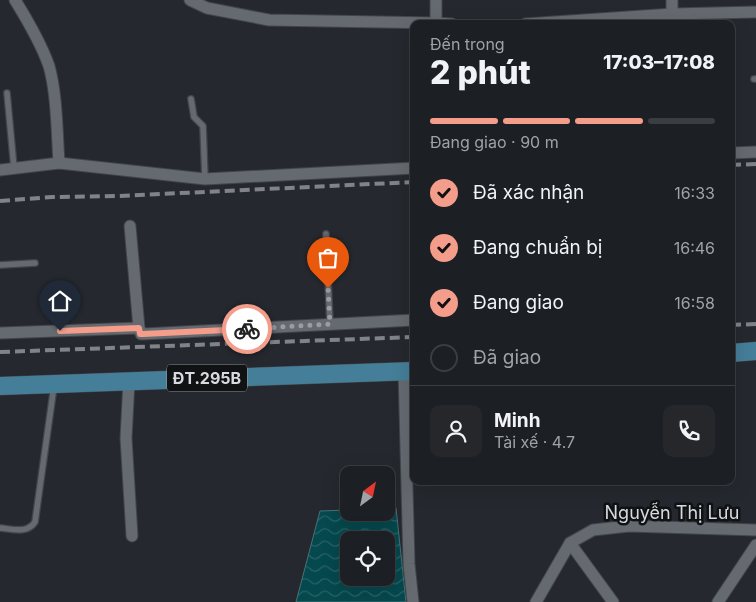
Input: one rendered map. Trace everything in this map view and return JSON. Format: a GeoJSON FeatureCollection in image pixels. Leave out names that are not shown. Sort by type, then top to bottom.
{"type":"FeatureCollection","features":[{"type":"Feature","properties":{"kind":"main road"},"geometry":{"type":"LineString","coordinates":[[735,353],[756,352]]}},
{"type":"Feature","properties":{"kind":"main road","name":"ĐT.295B"},"geometry":{"type":"LineString","coordinates":[[0,386],[409,371]]}},
{"type":"Feature","properties":{"kind":"street"},"geometry":{"type":"LineString","coordinates":[[15,0],[39,42],[49,68],[54,97],[59,163]]}},
{"type":"Feature","properties":{"kind":"street"},"geometry":{"type":"LineString","coordinates":[[190,0],[207,8],[269,20],[410,23]]}},
{"type":"Feature","properties":{"kind":"street"},"geometry":{"type":"LineString","coordinates":[[436,0],[436,20]]}},
{"type":"Feature","properties":{"kind":"street"},"geometry":{"type":"LineString","coordinates":[[672,0],[672,14]]}},
{"type":"Feature","properties":{"kind":"street"},"geometry":{"type":"LineString","coordinates":[[584,20],[672,14],[756,12]]}},
{"type":"Feature","properties":{"kind":"street"},"geometry":{"type":"LineString","coordinates":[[735,153],[756,152]]}},
{"type":"Feature","properties":{"kind":"street"},"geometry":{"type":"LineString","coordinates":[[0,170],[59,163],[206,179],[410,168]]}},
{"type":"Feature","properties":{"kind":"street"},"geometry":{"type":"LineString","coordinates":[[130,226],[140,334],[410,320]]}},
{"type":"Feature","properties":{"kind":"street"},"geometry":{"type":"LineString","coordinates":[[0,333],[139,328]]}},
{"type":"Feature","properties":{"kind":"street"},"geometry":{"type":"LineString","coordinates":[[409,371],[409,564],[413,602]]}},
{"type":"Feature","properties":{"kind":"street"},"geometry":{"type":"LineString","coordinates":[[129,381],[126,438],[132,536]]}},
{"type":"Feature","properties":{"kind":"street","name":"Nguyễn Thị Lưu"},"geometry":{"type":"LineString","coordinates":[[570,543],[593,530],[629,526],[756,530]]}},
{"type":"Feature","properties":{"kind":"street"},"geometry":{"type":"LineString","coordinates":[[536,602],[570,543],[613,602]]}},
{"type":"Feature","properties":{"kind":"street"},"geometry":{"type":"LineString","coordinates":[[718,602],[756,545]]}},
{"type":"Feature","properties":{"kind":"lane"},"geometry":{"type":"LineString","coordinates":[[7,92],[14,168]]}},
{"type":"Feature","properties":{"kind":"lane"},"geometry":{"type":"LineString","coordinates":[[190,99],[194,116],[203,126],[206,179]]}},
{"type":"Feature","properties":{"kind":"lane"},"geometry":{"type":"LineString","coordinates":[[326,234],[330,324]]}},
{"type":"Feature","properties":{"kind":"lane"},"geometry":{"type":"LineString","coordinates":[[0,265],[35,262]]}},
{"type":"Feature","properties":{"kind":"lane"},"geometry":{"type":"LineString","coordinates":[[0,528],[26,530],[31,528],[35,522],[54,383]]}},
{"type":"Feature","properties":{"kind":"water"},"geometry":{"type":"Polygon","coordinates":[[[396,508],[406,602],[296,602],[320,511],[340,510],[340,521],[395,521],[396,508]]]}},
{"type":"Feature","properties":{"kind":"railway"},"geometry":{"type":"LineString","coordinates":[[735,165],[756,164]]}},
{"type":"Feature","properties":{"kind":"railway"},"geometry":{"type":"LineString","coordinates":[[0,201],[52,197],[119,196],[410,182]]}},
{"type":"Feature","properties":{"kind":"railway"},"geometry":{"type":"LineString","coordinates":[[735,325],[756,324]]}},
{"type":"Feature","properties":{"kind":"railway"},"geometry":{"type":"LineString","coordinates":[[0,352],[410,337]]}},
{"type":"Feature","properties":{"kind":"way so far"},"geometry":{"type":"LineString","coordinates":[[247,329],[330,324],[328,288]]}},
{"type":"Feature","properties":{"kind":"route"},"geometry":{"type":"LineString","coordinates":[[60,331],[139,328],[140,334],[143,334],[247,329]]}}]}
